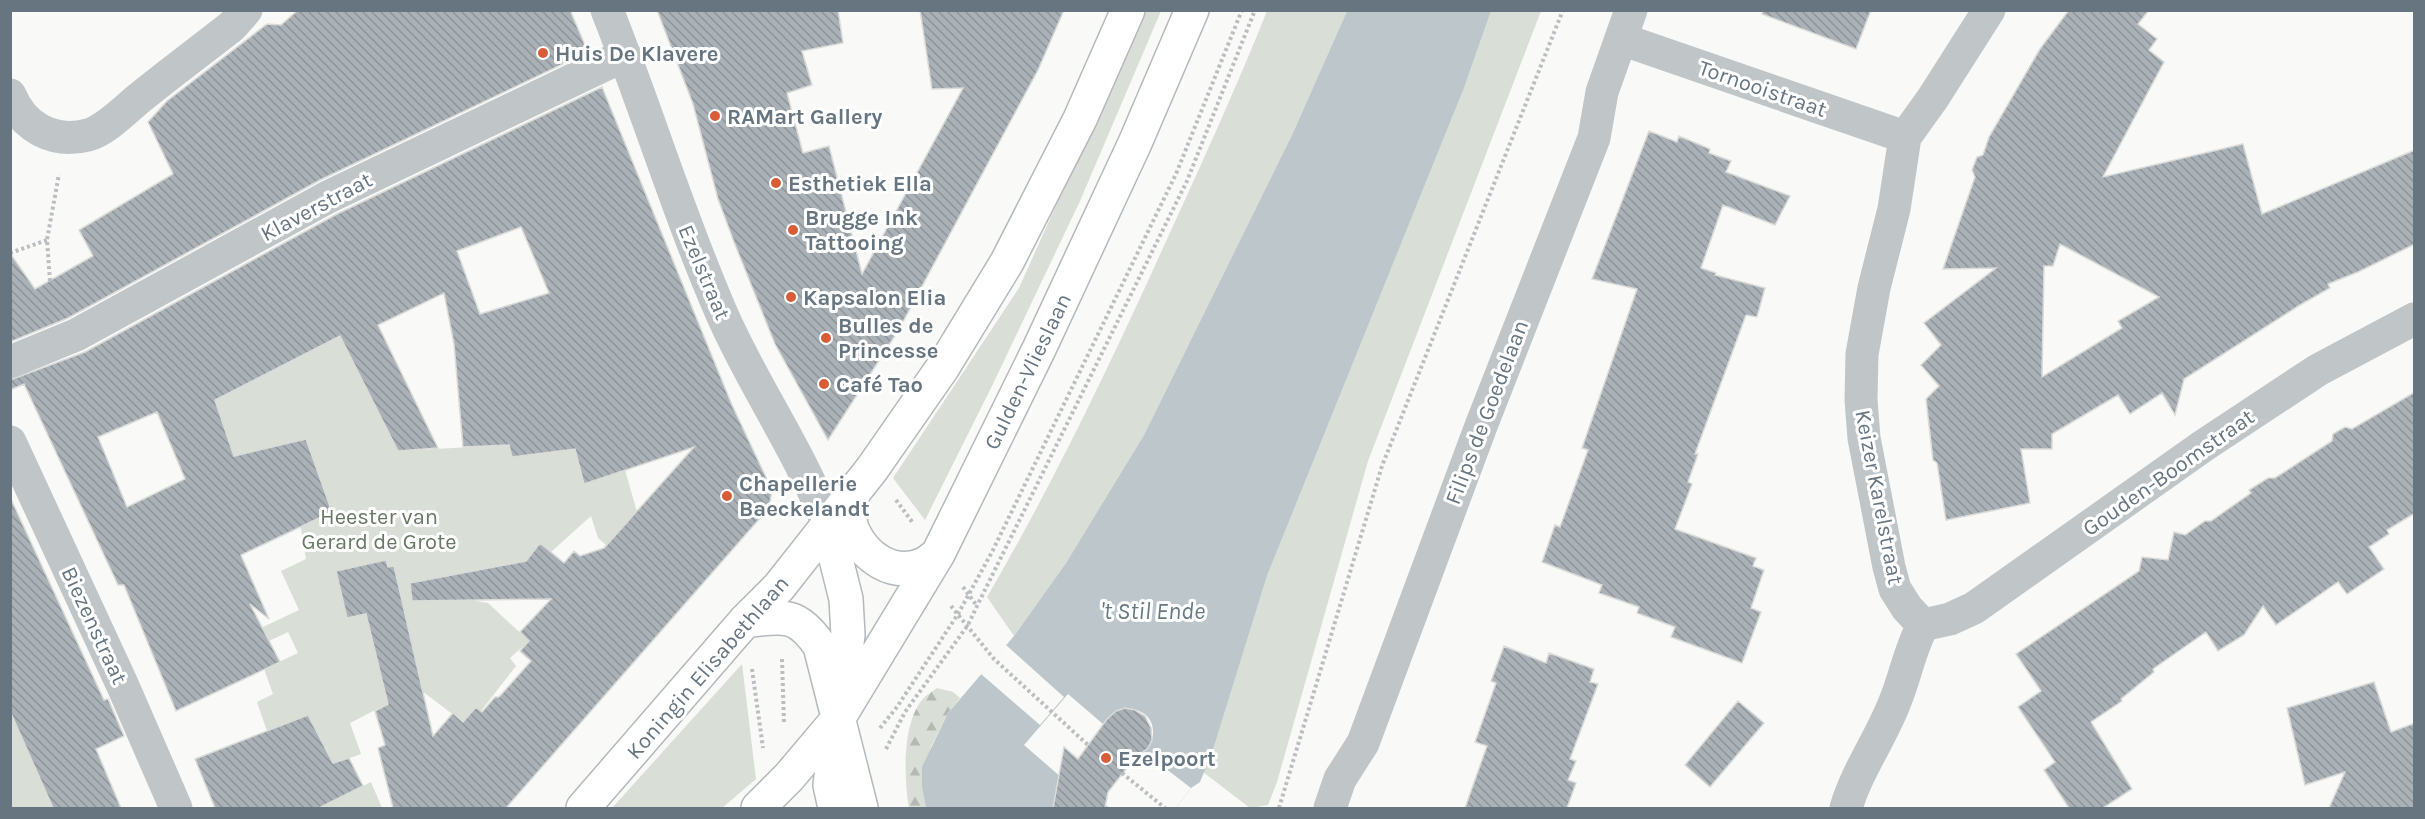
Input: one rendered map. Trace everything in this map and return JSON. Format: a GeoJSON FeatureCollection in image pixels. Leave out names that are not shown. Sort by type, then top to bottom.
{"type":"FeatureCollection","features":[{"type":"Feature","properties":{"kind":"main road"},"geometry":{"type":"LineString","coordinates":[[835,808],[830,785],[847,626],[837,511],[872,468],[943,367],[1007,262],[1080,118],[1128,10]]}},
{"type":"Feature","properties":{"kind":"main road","name":"Gulden-Vlieslaan"},"geometry":{"type":"LineString","coordinates":[[838,718],[938,554],[1039,350],[1135,143],[1192,10]]}},
{"type":"Feature","properties":{"kind":"main road"},"geometry":{"type":"LineString","coordinates":[[837,511],[852,529],[864,549],[879,563],[898,568],[922,565],[938,554]]}},
{"type":"Feature","properties":{"kind":"main road","name":"Koningin Elisabethlaan"},"geometry":{"type":"LineString","coordinates":[[583,808],[745,621],[779,587],[837,511]]}},
{"type":"Feature","properties":{"kind":"main road"},"geometry":{"type":"LineString","coordinates":[[745,621],[780,616],[793,618],[810,631],[820,646],[861,808]]}},
{"type":"Feature","properties":{"kind":"main road"},"geometry":{"type":"LineString","coordinates":[[758,808],[789,777],[838,718]]}},
{"type":"Feature","properties":{"kind":"street"},"geometry":{"type":"LineString","coordinates":[[10,95],[15,107],[27,121],[43,133],[65,138],[90,134],[113,119],[232,26],[246,10]]}},
{"type":"Feature","properties":{"kind":"street","name":"Ezelstraat"},"geometry":{"type":"LineString","coordinates":[[607,10],[640,94],[677,206],[722,314],[813,486],[837,511]]}},
{"type":"Feature","properties":{"kind":"street","name":"Keizer Karelstraat"},"geometry":{"type":"LineString","coordinates":[[1923,625],[1907,608],[1895,589],[1889,567],[1864,438],[1861,400],[1862,354],[1874,288],[1894,209],[1905,137],[1933,98],[1989,10]]}},
{"type":"Feature","properties":{"kind":"street","name":"Tornooistraat"},"geometry":{"type":"LineString","coordinates":[[1626,25],[1905,137]]}},
{"type":"Feature","properties":{"kind":"street","name":"Filips de Goedelaan"},"geometry":{"type":"LineString","coordinates":[[1330,808],[1340,779],[1363,743],[1480,426],[1594,138],[1602,92],[1626,25]]}},
{"type":"Feature","properties":{"kind":"street","name":"Klaverstraat"},"geometry":{"type":"LineString","coordinates":[[10,362],[76,335],[328,197],[625,55]]}},
{"type":"Feature","properties":{"kind":"street","name":"Gouden-Boomstraat"},"geometry":{"type":"LineString","coordinates":[[1923,625],[1950,619],[1974,608],[2203,446],[2318,370],[2415,319]]}},
{"type":"Feature","properties":{"kind":"street","name":"Biezenstraat"},"geometry":{"type":"LineString","coordinates":[[10,442],[176,808]]}},
{"type":"Feature","properties":{"kind":"street"},"geometry":{"type":"LineString","coordinates":[[1846,808],[1851,791],[1897,698],[1912,645],[1923,625]]}},
{"type":"Feature","properties":{"kind":"path"},"geometry":{"type":"LineString","coordinates":[[1088,745],[994,659],[958,614],[1176,174],[1242,10]]}},
{"type":"Feature","properties":{"kind":"path"},"geometry":{"type":"LineString","coordinates":[[885,750],[904,712],[968,625],[978,606],[1187,181],[1255,10]]}},
{"type":"Feature","properties":{"kind":"path"},"geometry":{"type":"LineString","coordinates":[[1279,808],[1382,466],[1563,10]]}},
{"type":"Feature","properties":{"kind":"path"},"geometry":{"type":"LineString","coordinates":[[50,281],[47,240],[65,138]]}},
{"type":"Feature","properties":{"kind":"path"},"geometry":{"type":"LineString","coordinates":[[10,253],[47,240]]}},
{"type":"Feature","properties":{"kind":"path"},"geometry":{"type":"LineString","coordinates":[[891,494],[916,527]]}},
{"type":"Feature","properties":{"kind":"path"},"geometry":{"type":"LineString","coordinates":[[958,581],[978,606]]}},
{"type":"Feature","properties":{"kind":"path"},"geometry":{"type":"LineString","coordinates":[[782,655],[785,734]]}},
{"type":"Feature","properties":{"kind":"path"},"geometry":{"type":"LineString","coordinates":[[752,665],[764,755]]}},
{"type":"Feature","properties":{"kind":"path"},"geometry":{"type":"LineString","coordinates":[[1122,773],[1165,808]]}},
{"type":"Feature","properties":{"kind":"green space"},"geometry":{"type":"Polygon","coordinates":[[[1143,11],[1161,11],[1080,201],[925,520],[893,478],[1019,288],[1143,11]]]}},
{"type":"Feature","properties":{"kind":"green space"},"geometry":{"type":"Polygon","coordinates":[[[1267,11],[1347,11],[1292,135],[1144,435],[1066,563],[1014,636],[987,597],[1035,512],[1101,381],[1143,293],[1267,11]]]}},
{"type":"Feature","properties":{"kind":"green space"},"geometry":{"type":"Polygon","coordinates":[[[1491,11],[1541,11],[1368,461],[1277,782],[1268,805],[1250,808],[1203,772],[1212,753],[1267,576],[1464,88],[1491,11]]]}},
{"type":"Feature","properties":{"kind":"green space","name":"Heester van Gerard de Grote"},"geometry":{"type":"Polygon","coordinates":[[[340,335],[398,451],[509,445],[512,457],[575,449],[584,484],[617,473],[674,435],[682,452],[625,470],[641,526],[613,551],[598,538],[591,516],[551,552],[540,544],[519,569],[513,563],[437,578],[470,600],[488,603],[529,641],[510,658],[516,666],[481,711],[476,707],[463,722],[418,688],[350,723],[361,754],[344,760],[357,789],[371,782],[382,808],[302,808],[299,801],[333,765],[326,747],[317,749],[267,731],[257,702],[273,694],[264,669],[298,653],[288,632],[235,657],[229,643],[299,610],[281,571],[306,559],[300,523],[243,467],[206,445],[228,437],[218,409],[192,400],[340,335]]]}},
{"type":"Feature","properties":{"kind":"green space"},"geometry":{"type":"Polygon","coordinates":[[[742,664],[756,779],[722,808],[612,808],[742,664]]]}},
{"type":"Feature","properties":{"kind":"green space"},"geometry":{"type":"Polygon","coordinates":[[[937,688],[953,692],[960,698],[948,713],[931,747],[922,788],[926,808],[909,808],[906,752],[911,723],[915,710],[922,700],[937,688]]]}},
{"type":"Feature","properties":{"kind":"green space"},"geometry":{"type":"Polygon","coordinates":[[[10,702],[22,738],[51,805],[65,799],[68,808],[11,808],[10,702]]]}},
{"type":"Feature","properties":{"kind":"water","name":"'t Stil Ende"},"geometry":{"type":"Polygon","coordinates":[[[1347,11],[1491,11],[1464,88],[1267,576],[1212,753],[1200,782],[1191,788],[1176,808],[1103,808],[1125,773],[1151,743],[1153,730],[1151,721],[1138,711],[1129,709],[1111,716],[1103,724],[1068,694],[1024,745],[1062,778],[1058,804],[1060,808],[926,808],[922,788],[922,767],[948,713],[1014,636],[1066,563],[1144,435],[1292,135],[1347,11]]]}},
{"type":"Feature","properties":{"kind":"pier"},"geometry":{"type":"Polygon","coordinates":[[[1006,645],[1064,697],[1040,725],[981,674],[1006,645]]]}},
{"type":"Feature","properties":{"kind":"pier"},"geometry":{"type":"Polygon","coordinates":[[[1144,752],[1191,788],[1176,808],[1110,808],[1105,805],[1107,793],[1135,757],[1144,752]]]}},
{"type":"Feature","properties":{"kind":"building"},"geometry":{"type":"Polygon","coordinates":[[[298,10],[570,10],[588,52],[320,180],[68,318],[10,342],[10,253],[35,289],[93,256],[79,230],[173,174],[148,122],[167,101],[267,24],[281,25],[298,10]]]}},
{"type":"Feature","properties":{"kind":"building"},"geometry":{"type":"Polygon","coordinates":[[[657,10],[838,10],[843,43],[802,51],[812,85],[787,93],[803,153],[829,146],[862,274],[963,88],[932,89],[920,10],[1064,10],[1038,70],[898,331],[828,440],[775,344],[734,242],[718,199],[693,104],[657,10]]]}},
{"type":"Feature","properties":{"kind":"building"},"geometry":{"type":"Polygon","coordinates":[[[1763,10],[1871,10],[1856,49],[1762,14],[1763,10]]]}},
{"type":"Feature","properties":{"kind":"building"},"geometry":{"type":"Polygon","coordinates":[[[2069,10],[2149,10],[2138,24],[2157,39],[2149,50],[2164,62],[2103,177],[2243,144],[2262,214],[2415,150],[2415,244],[2328,284],[2330,288],[2184,379],[2175,415],[2162,393],[2130,414],[2118,395],[2052,434],[2052,449],[2021,449],[2030,503],[1946,520],[1937,463],[1933,460],[1926,399],[1939,386],[1921,365],[1941,345],[1924,323],[1996,268],[1943,269],[1975,177],[1972,170],[1977,157],[1983,155],[1989,137],[2040,49],[2069,10]],[[2060,244],[2053,266],[2044,266],[2042,377],[2122,328],[2118,321],[2159,297],[2060,244]]]}},
{"type":"Feature","properties":{"kind":"building"},"geometry":{"type":"Polygon","coordinates":[[[602,87],[732,405],[772,490],[769,508],[506,808],[393,808],[378,748],[385,745],[375,711],[388,704],[366,614],[347,618],[336,571],[386,560],[388,567],[394,566],[433,736],[453,713],[463,722],[476,707],[482,712],[495,697],[499,697],[531,661],[520,651],[529,641],[520,632],[551,599],[412,601],[410,583],[526,561],[540,543],[564,563],[574,551],[580,556],[604,548],[694,447],[584,484],[575,449],[512,457],[509,445],[463,447],[454,344],[444,293],[378,325],[438,448],[398,451],[340,336],[215,400],[234,456],[306,439],[332,512],[241,555],[269,619],[250,604],[280,662],[176,711],[124,585],[118,585],[24,384],[10,390],[10,380],[85,352],[337,214],[602,87]],[[521,227],[457,251],[480,314],[549,293],[521,227]],[[157,412],[98,437],[127,507],[185,479],[157,412]]]}},
{"type":"Feature","properties":{"kind":"building"},"geometry":{"type":"Polygon","coordinates":[[[1649,131],[1677,142],[1679,136],[1710,149],[1709,153],[1731,161],[1726,172],[1790,196],[1775,225],[1723,205],[1701,268],[1716,273],[1715,275],[1765,288],[1757,317],[1746,315],[1695,454],[1698,454],[1688,482],[1692,484],[1675,529],[1756,558],[1753,566],[1764,570],[1751,608],[1761,612],[1742,663],[1671,637],[1675,627],[1637,613],[1639,607],[1599,593],[1602,585],[1542,562],[1555,525],[1560,527],[1588,450],[1582,448],[1637,289],[1592,279],[1649,131]]]}},
{"type":"Feature","properties":{"kind":"building"},"geometry":{"type":"Polygon","coordinates":[[[2415,392],[2415,513],[2387,530],[2389,534],[2369,547],[2384,569],[2347,594],[2338,582],[2276,625],[2263,606],[2244,635],[2218,651],[2206,632],[2153,669],[2154,672],[2121,699],[2122,701],[2091,722],[2132,789],[2103,808],[2069,808],[2044,770],[2055,762],[2018,707],[2041,691],[2016,654],[2139,571],[2142,557],[2168,560],[2174,532],[2185,535],[2205,521],[2211,521],[2251,493],[2249,490],[2268,478],[2275,478],[2332,441],[2333,434],[2345,427],[2352,429],[2415,392]]]}},
{"type":"Feature","properties":{"kind":"building"},"geometry":{"type":"Polygon","coordinates":[[[10,497],[104,700],[108,699],[124,736],[96,749],[121,808],[53,808],[10,711],[10,497]]]}},
{"type":"Feature","properties":{"kind":"building"},"geometry":{"type":"Polygon","coordinates":[[[1504,646],[1546,663],[1549,653],[1594,669],[1590,682],[1598,684],[1570,759],[1576,761],[1568,780],[1576,783],[1567,808],[1465,808],[1487,746],[1475,742],[1496,683],[1491,681],[1504,646]]]}},
{"type":"Feature","properties":{"kind":"building"},"geometry":{"type":"Polygon","coordinates":[[[2374,682],[2391,732],[2415,723],[2415,808],[2329,808],[2345,772],[2305,785],[2287,708],[2374,682]]]}},
{"type":"Feature","properties":{"kind":"building"},"geometry":{"type":"Polygon","coordinates":[[[1738,701],[1764,723],[1710,787],[1685,765],[1738,701]]]}},
{"type":"Feature","properties":{"kind":"building","name":"Ezelpoort"},"geometry":{"type":"Polygon","coordinates":[[[1125,708],[1135,710],[1145,716],[1151,728],[1152,740],[1148,748],[1134,759],[1108,792],[1105,808],[1053,808],[1064,747],[1078,759],[1107,719],[1116,711],[1125,708]]]}},
{"type":"Feature","properties":{"kind":"building"},"geometry":{"type":"Polygon","coordinates":[[[308,715],[333,763],[349,758],[363,786],[319,808],[215,808],[195,759],[308,715]]]}},
{"type":"Feature","properties":{"kind":"place","name":"Huis De Klavere"},"geometry":{"type":"Point","coordinates":[543,53]}},
{"type":"Feature","properties":{"kind":"place","name":"RAMart Gallery"},"geometry":{"type":"Point","coordinates":[715,116]}},
{"type":"Feature","properties":{"kind":"place","name":"Esthetiek Ella"},"geometry":{"type":"Point","coordinates":[776,183]}},
{"type":"Feature","properties":{"kind":"place","name":"Brugge Ink Tattooing"},"geometry":{"type":"Point","coordinates":[793,230]}},
{"type":"Feature","properties":{"kind":"place","name":"Kapsalon Elia"},"geometry":{"type":"Point","coordinates":[791,297]}},
{"type":"Feature","properties":{"kind":"place","name":"Bulles de Princesse"},"geometry":{"type":"Point","coordinates":[826,338]}},
{"type":"Feature","properties":{"kind":"place","name":"Café Tao"},"geometry":{"type":"Point","coordinates":[824,384]}},
{"type":"Feature","properties":{"kind":"place","name":"Chapellerie Baeckelandt"},"geometry":{"type":"Point","coordinates":[727,496]}},
{"type":"Feature","properties":{"kind":"place","name":"Ezelpoort"},"geometry":{"type":"Point","coordinates":[1106,758]}}]}
